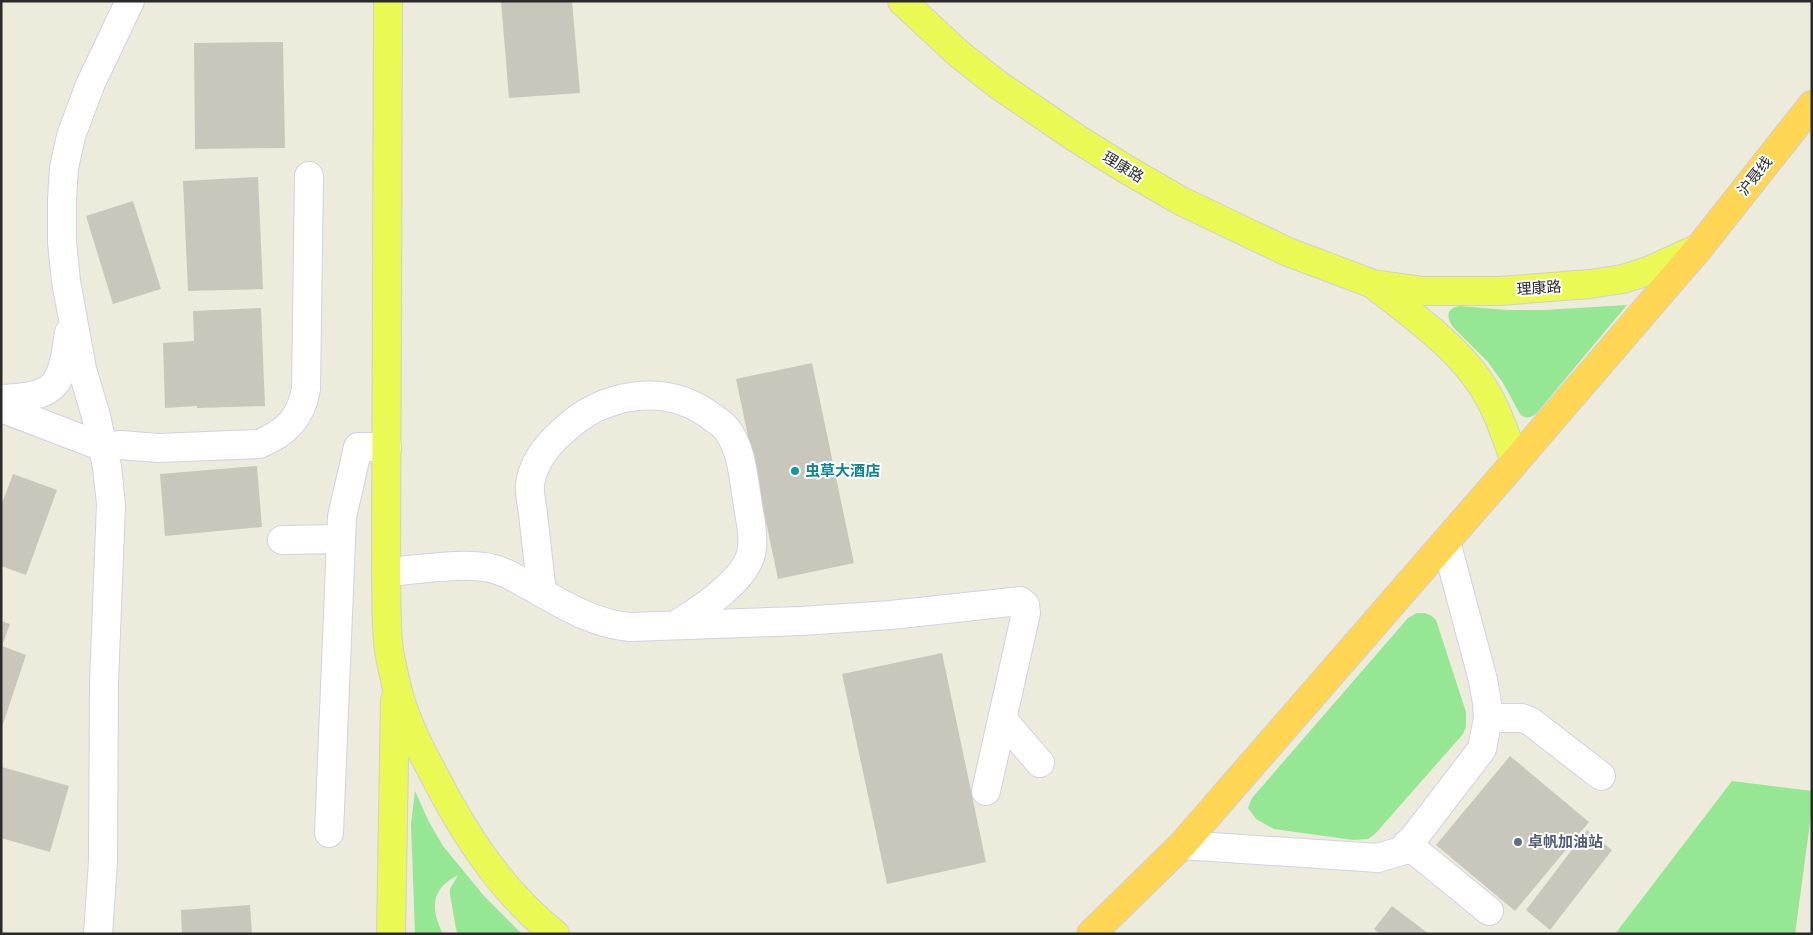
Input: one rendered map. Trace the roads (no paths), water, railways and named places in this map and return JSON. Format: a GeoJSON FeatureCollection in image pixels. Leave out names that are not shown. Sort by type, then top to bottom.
{"type":"FeatureCollection","features":[{"type":"Feature","properties":{"kind":"highway","name":"沪聂线"},"geometry":{"type":"LineString","coordinates":[[1091,933],[1182,845],[1516,462],[1699,248],[1812,105]]}},
{"type":"Feature","properties":{"kind":"main road"},"geometry":{"type":"LineString","coordinates":[[388,1],[386,572],[390,654],[407,721],[451,808],[480,854],[514,896],[555,934]]}},
{"type":"Feature","properties":{"kind":"main road","name":"理康路"},"geometry":{"type":"LineString","coordinates":[[902,1],[945,41],[997,84],[1124,168],[1181,201],[1288,252],[1373,284],[1423,291],[1527,289],[1590,284],[1623,279],[1648,271],[1699,248]]}},
{"type":"Feature","properties":{"kind":"main road","name":"理康路"},"geometry":{"type":"LineString","coordinates":[[1373,284],[1417,319],[1467,365],[1491,401],[1516,462]]}},
{"type":"Feature","properties":{"kind":"main road"},"geometry":{"type":"LineString","coordinates":[[391,934],[396,681]]}},
{"type":"Feature","properties":{"kind":"street"},"geometry":{"type":"LineString","coordinates":[[98,934],[103,861],[104,683],[111,504],[103,447],[82,369],[72,314],[62,242],[64,168],[71,136],[90,85],[130,1]]}},
{"type":"Feature","properties":{"kind":"street"},"geometry":{"type":"LineString","coordinates":[[1,408],[103,447],[122,445],[158,448],[260,444],[274,438],[294,420],[304,404],[306,389],[309,176]]}},
{"type":"Feature","properties":{"kind":"street"},"geometry":{"type":"LineString","coordinates":[[1,400],[35,396],[52,387],[64,368],[72,314]]}},
{"type":"Feature","properties":{"kind":"street"},"geometry":{"type":"LineString","coordinates":[[542,593],[530,485],[536,464],[549,443],[571,423],[590,410],[610,401],[653,395],[675,398],[697,406],[728,430],[739,454],[752,535],[752,550],[746,565],[730,586],[704,607],[676,624]]}},
{"type":"Feature","properties":{"kind":"street"},"geometry":{"type":"LineString","coordinates":[[329,833],[342,517],[358,447],[387,447]]}},
{"type":"Feature","properties":{"kind":"street"},"geometry":{"type":"LineString","coordinates":[[282,540],[340,539]]}},
{"type":"Feature","properties":{"kind":"street"},"geometry":{"type":"LineString","coordinates":[[1182,845],[1365,858],[1378,858],[1401,851],[1482,749],[1488,718],[1488,703],[1483,680],[1446,542]]}},
{"type":"Feature","properties":{"kind":"street"},"geometry":{"type":"LineString","coordinates":[[386,572],[480,566],[504,573],[565,607],[613,626],[647,627],[676,624],[801,621],[890,616],[1020,601],[1025,605],[1026,612],[986,791]]}},
{"type":"Feature","properties":{"kind":"street"},"geometry":{"type":"LineString","coordinates":[[1488,718],[1522,718],[1530,721],[1601,776]]}},
{"type":"Feature","properties":{"kind":"street"},"geometry":{"type":"LineString","coordinates":[[1002,720],[1040,762]]}},
{"type":"Feature","properties":{"kind":"street"},"geometry":{"type":"LineString","coordinates":[[1407,844],[1488,911]]}},
{"type":"Feature","properties":{"kind":"place","name":"虫草大酒店"},"geometry":{"type":"Point","coordinates":[795,471]}},
{"type":"Feature","properties":{"kind":"place","name":"卓帆加油站"},"geometry":{"type":"Point","coordinates":[1518,842]}}]}
